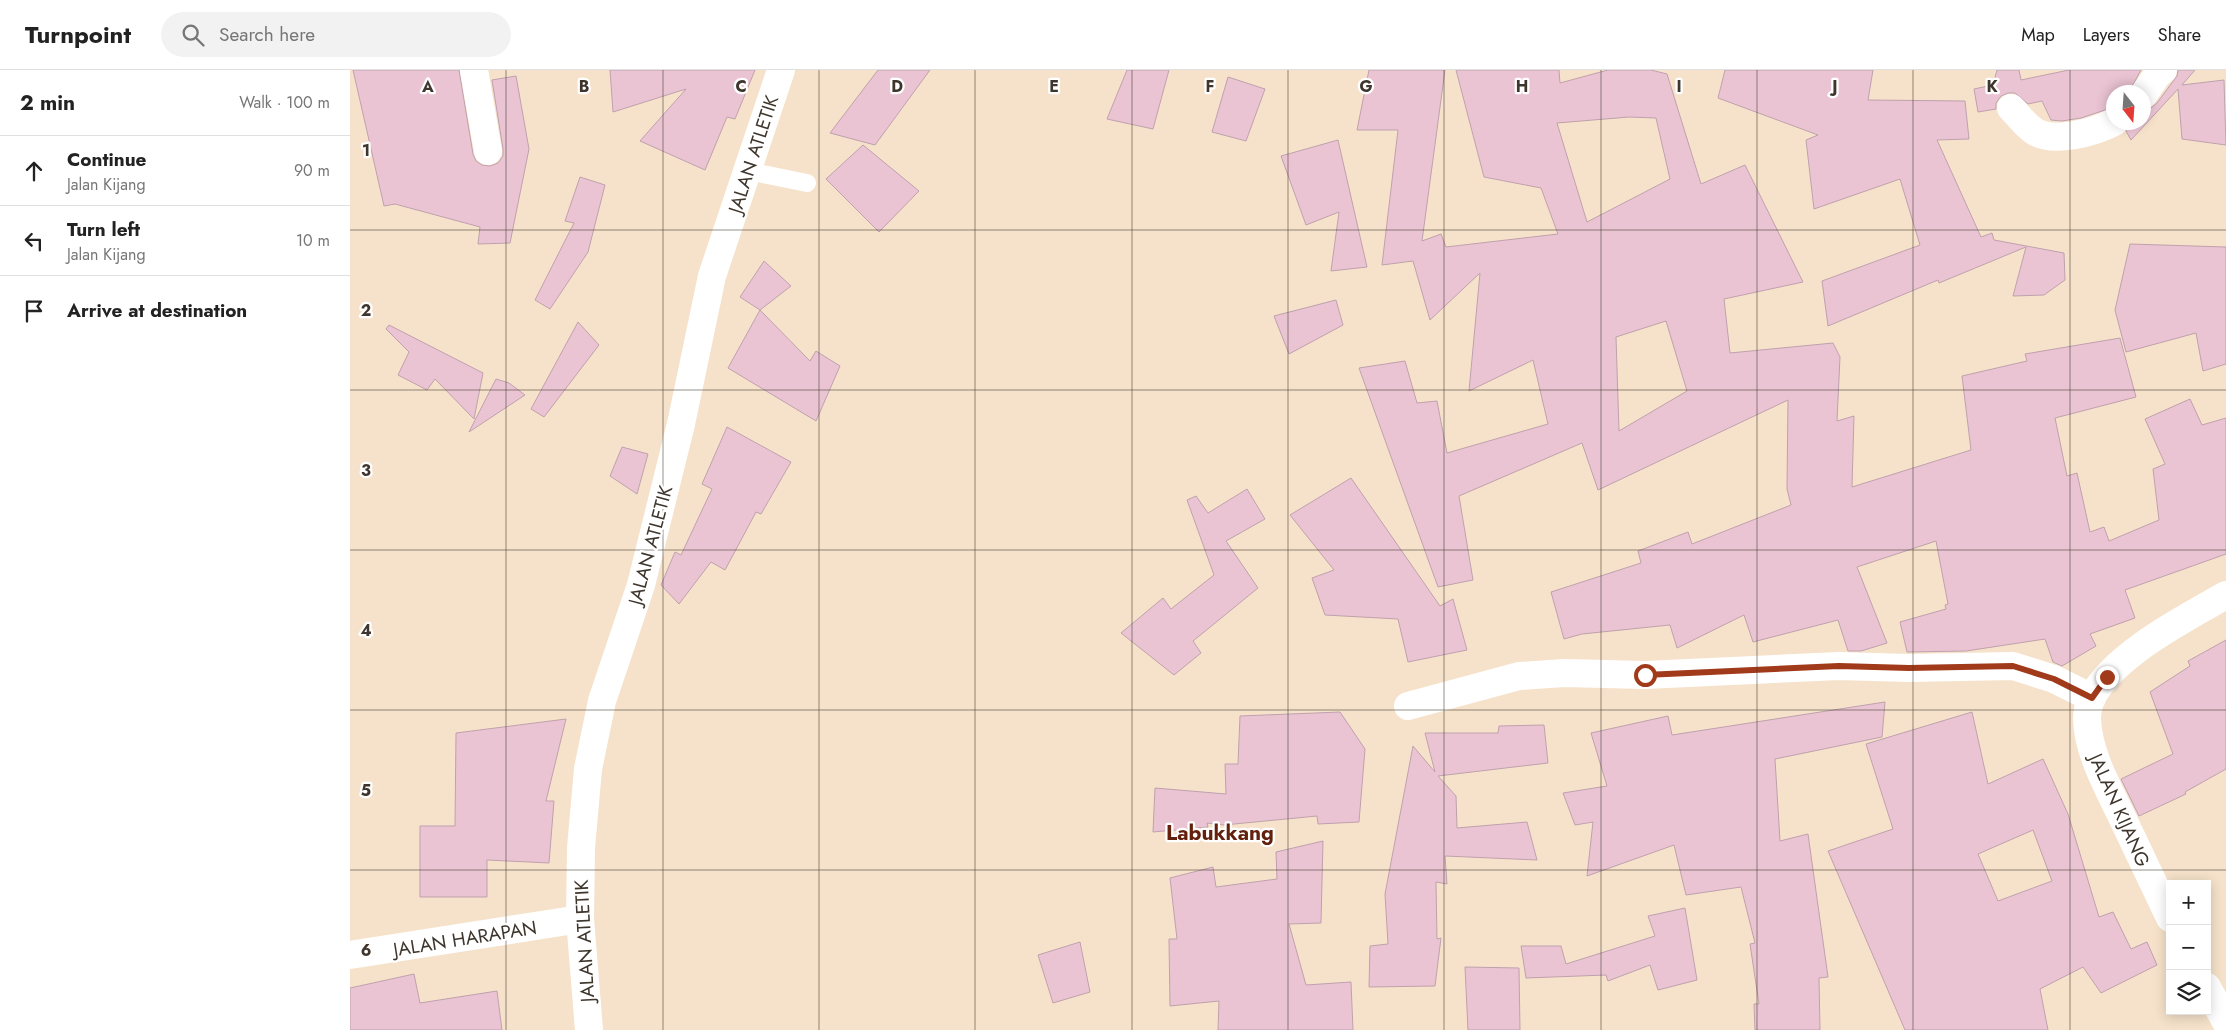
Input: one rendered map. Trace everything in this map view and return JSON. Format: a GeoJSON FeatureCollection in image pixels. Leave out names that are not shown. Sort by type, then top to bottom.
{"type":"FeatureCollection","features":[{"type":"Feature","properties":{"kind":"street"},"geometry":{"type":"LineString","coordinates":[[474,70],[488,151]]}},
{"type":"Feature","properties":{"kind":"street","name":"JALAN ATLETIK"},"geometry":{"type":"LineString","coordinates":[[589,1030],[580,919],[581,848],[588,769],[602,701],[641,585],[681,424],[712,276],[781,70]]}},
{"type":"Feature","properties":{"kind":"street"},"geometry":{"type":"LineString","coordinates":[[2150,85],[2163,70]]}},
{"type":"Feature","properties":{"kind":"street"},"geometry":{"type":"LineString","coordinates":[[2012,108],[2034,130],[2048,137],[2081,133],[2106,126]]}},
{"type":"Feature","properties":{"kind":"street","name":"JALAN KIJANG"},"geometry":{"type":"LineString","coordinates":[[2166,910],[2109,789],[2092,748],[2087,718],[2092,698],[2107,677],[2124,660],[2163,632],[2226,595]]}},
{"type":"Feature","properties":{"kind":"street"},"geometry":{"type":"LineString","coordinates":[[1408,706],[1519,676],[1564,673],[1655,675],[1839,666],[1909,668],[2013,666],[2054,679],[2092,698]]}},
{"type":"Feature","properties":{"kind":"street","name":"JALAN HARAPAN"},"geometry":{"type":"LineString","coordinates":[[350,955],[580,919]]}},
{"type":"Feature","properties":{"kind":"street"},"geometry":{"type":"LineString","coordinates":[[2211,994],[2226,1022]]}},
{"type":"Feature","properties":{"kind":"lane"},"geometry":{"type":"LineString","coordinates":[[748,171],[807,183]]}},
{"type":"Feature","properties":{"kind":"building"},"geometry":{"type":"Polygon","coordinates":[[[353,70],[459,70],[473,154],[476,161],[482,165],[490,166],[498,163],[503,156],[492,80],[516,76],[529,149],[510,243],[478,244],[480,227],[395,204],[384,206],[353,70]]]}},
{"type":"Feature","properties":{"kind":"building"},"geometry":{"type":"Polygon","coordinates":[[[610,70],[755,70],[735,119],[727,117],[705,170],[640,141],[686,89],[613,112],[610,70]]]}},
{"type":"Feature","properties":{"kind":"building"},"geometry":{"type":"Polygon","coordinates":[[[878,70],[930,70],[875,145],[830,133],[878,70]]]}},
{"type":"Feature","properties":{"kind":"building"},"geometry":{"type":"Polygon","coordinates":[[[1127,70],[1169,70],[1153,129],[1107,119],[1127,70]]]}},
{"type":"Feature","properties":{"kind":"building"},"geometry":{"type":"Polygon","coordinates":[[[1369,70],[1445,70],[1422,241],[1441,234],[1446,247],[1558,234],[1541,188],[1484,177],[1456,70],[1559,70],[1560,83],[1608,70],[1651,70],[1667,74],[1701,184],[1745,165],[1803,282],[1724,299],[1730,353],[1833,343],[1840,357],[1837,421],[1854,416],[1852,487],[1971,450],[1962,376],[2027,361],[2025,354],[2120,338],[2136,397],[2055,418],[2067,476],[2077,473],[2090,532],[2104,527],[2109,541],[2159,520],[2153,469],[2165,464],[2145,419],[2190,399],[2202,425],[2226,418],[2226,554],[2125,590],[2135,618],[2090,634],[2096,646],[2062,666],[2053,662],[2045,639],[1966,651],[1907,652],[1900,622],[1946,609],[1945,605],[1948,604],[1936,541],[1857,567],[1887,643],[1861,651],[1848,651],[1838,620],[1753,642],[1744,615],[1677,648],[1670,625],[1582,634],[1564,639],[1551,592],[1641,563],[1638,551],[1688,532],[1692,544],[1791,505],[1787,489],[1788,400],[1598,490],[1582,443],[1459,496],[1473,580],[1438,587],[1359,368],[1405,361],[1417,403],[1437,401],[1447,453],[1548,424],[1533,360],[1469,391],[1480,273],[1430,320],[1413,261],[1382,265],[1398,130],[1357,130],[1369,70]],[[1629,117],[1557,123],[1587,222],[1670,179],[1656,118],[1629,117]],[[1666,321],[1616,337],[1619,431],[1687,391],[1666,321]]]}},
{"type":"Feature","properties":{"kind":"building"},"geometry":{"type":"Polygon","coordinates":[[[1725,70],[1873,70],[1868,100],[1965,101],[1969,139],[1937,140],[1981,237],[1992,233],[1994,240],[2064,253],[2065,280],[2044,295],[2013,296],[2026,247],[1939,283],[1938,280],[1828,326],[1822,281],[1920,245],[1900,179],[1814,209],[1806,140],[1818,135],[1718,98],[1725,70]]]}},
{"type":"Feature","properties":{"kind":"building"},"geometry":{"type":"Polygon","coordinates":[[[1997,70],[2019,70],[2021,80],[2069,70],[2141,70],[2133,85],[2106,85],[2106,110],[2081,118],[2062,121],[2051,120],[2042,101],[2028,104],[2015,93],[2001,96],[1996,103],[1996,109],[1978,112],[1974,89],[1993,85],[1997,70]]]}},
{"type":"Feature","properties":{"kind":"building"},"geometry":{"type":"Polygon","coordinates":[[[2178,70],[2195,70],[2182,85],[2224,80],[2226,145],[2182,139],[2178,89],[2151,118],[2151,108],[2157,103],[2177,76],[2178,70]]]}},
{"type":"Feature","properties":{"kind":"building"},"geometry":{"type":"Polygon","coordinates":[[[1228,77],[1265,89],[1246,141],[1212,132],[1228,77]]]}},
{"type":"Feature","properties":{"kind":"building"},"geometry":{"type":"Polygon","coordinates":[[[2126,130],[2140,130],[2131,140],[2126,130]]]}},
{"type":"Feature","properties":{"kind":"building"},"geometry":{"type":"Polygon","coordinates":[[[1338,140],[1367,267],[1331,271],[1339,212],[1306,225],[1281,156],[1338,140]]]}},
{"type":"Feature","properties":{"kind":"building"},"geometry":{"type":"Polygon","coordinates":[[[863,145],[919,191],[879,232],[826,179],[863,145]]]}},
{"type":"Feature","properties":{"kind":"building"},"geometry":{"type":"Polygon","coordinates":[[[580,177],[605,185],[588,252],[550,309],[535,300],[574,223],[565,221],[580,177]]]}},
{"type":"Feature","properties":{"kind":"building"},"geometry":{"type":"Polygon","coordinates":[[[2130,244],[2226,247],[2226,364],[2203,371],[2196,333],[2126,352],[2115,310],[2130,244]]]}},
{"type":"Feature","properties":{"kind":"building"},"geometry":{"type":"Polygon","coordinates":[[[764,261],[791,286],[760,310],[740,297],[764,261]]]}},
{"type":"Feature","properties":{"kind":"building"},"geometry":{"type":"Polygon","coordinates":[[[1336,300],[1343,325],[1289,354],[1274,316],[1336,300]]]}},
{"type":"Feature","properties":{"kind":"building"},"geometry":{"type":"Polygon","coordinates":[[[760,310],[810,361],[816,351],[840,366],[816,421],[728,368],[760,310]]]}},
{"type":"Feature","properties":{"kind":"building"},"geometry":{"type":"Polygon","coordinates":[[[578,322],[599,345],[544,417],[531,409],[578,322]]]}},
{"type":"Feature","properties":{"kind":"building"},"geometry":{"type":"Polygon","coordinates":[[[389,325],[483,373],[474,419],[435,379],[427,390],[398,375],[409,352],[386,329],[389,325]]]}},
{"type":"Feature","properties":{"kind":"building"},"geometry":{"type":"Polygon","coordinates":[[[496,379],[509,383],[525,395],[469,432],[496,379]]]}},
{"type":"Feature","properties":{"kind":"building"},"geometry":{"type":"Polygon","coordinates":[[[727,427],[791,462],[761,514],[756,512],[725,570],[711,562],[679,604],[661,585],[675,552],[681,555],[712,489],[702,484],[727,427]]]}},
{"type":"Feature","properties":{"kind":"building"},"geometry":{"type":"Polygon","coordinates":[[[622,447],[648,454],[637,494],[610,476],[622,447]]]}},
{"type":"Feature","properties":{"kind":"building"},"geometry":{"type":"Polygon","coordinates":[[[1351,478],[1440,606],[1453,599],[1467,650],[1408,662],[1398,619],[1325,615],[1312,578],[1334,570],[1290,515],[1351,478]]]}},
{"type":"Feature","properties":{"kind":"building"},"geometry":{"type":"Polygon","coordinates":[[[1247,489],[1265,519],[1226,541],[1258,588],[1193,641],[1201,653],[1174,675],[1121,633],[1163,598],[1171,609],[1214,575],[1187,500],[1196,496],[1208,513],[1247,489]]]}},
{"type":"Feature","properties":{"kind":"building"},"geometry":{"type":"Polygon","coordinates":[[[2226,640],[2226,769],[2185,792],[2186,794],[2139,816],[2121,779],[2173,754],[2150,692],[2190,666],[2188,661],[2226,640]]]}},
{"type":"Feature","properties":{"kind":"building"},"geometry":{"type":"Polygon","coordinates":[[[1885,702],[1882,737],[1775,759],[1780,841],[1808,834],[1828,977],[1819,978],[1820,1030],[1755,1030],[1754,1004],[1759,1004],[1750,944],[1755,943],[1741,887],[1686,895],[1674,845],[1587,876],[1593,822],[1575,825],[1563,793],[1607,786],[1591,733],[1668,716],[1672,735],[1885,702]]]}},
{"type":"Feature","properties":{"kind":"building"},"geometry":{"type":"Polygon","coordinates":[[[1340,712],[1365,749],[1359,822],[1318,824],[1317,816],[1224,825],[1207,823],[1208,827],[1153,832],[1155,788],[1226,794],[1225,764],[1238,764],[1240,716],[1340,712]]]}},
{"type":"Feature","properties":{"kind":"building"},"geometry":{"type":"Polygon","coordinates":[[[1972,712],[1988,784],[2043,759],[2068,814],[2099,917],[2113,912],[2131,949],[2147,942],[2157,965],[2101,993],[2083,967],[2040,989],[2048,1030],[1905,1030],[1828,851],[1893,829],[1866,744],[1972,712]],[[2033,830],[1978,854],[1998,901],[2052,881],[2033,830]]]}},
{"type":"Feature","properties":{"kind":"building"},"geometry":{"type":"Polygon","coordinates":[[[566,719],[546,801],[554,801],[549,863],[487,860],[487,897],[420,897],[420,826],[455,826],[456,733],[566,719]]]}},
{"type":"Feature","properties":{"kind":"building"},"geometry":{"type":"Polygon","coordinates":[[[1544,725],[1548,763],[1438,776],[1456,796],[1457,828],[1527,822],[1537,860],[1445,856],[1447,884],[1436,882],[1437,939],[1441,938],[1435,986],[1369,987],[1370,946],[1388,944],[1385,894],[1413,746],[1435,772],[1425,733],[1498,733],[1499,726],[1544,725]]]}},
{"type":"Feature","properties":{"kind":"building"},"geometry":{"type":"Polygon","coordinates":[[[1323,841],[1321,923],[1289,924],[1306,985],[1351,982],[1353,1030],[1218,1030],[1219,1001],[1170,1006],[1169,939],[1177,939],[1170,878],[1213,867],[1216,887],[1277,879],[1276,852],[1323,841]]]}},
{"type":"Feature","properties":{"kind":"building"},"geometry":{"type":"Polygon","coordinates":[[[1685,908],[1697,980],[1658,990],[1650,965],[1608,981],[1606,975],[1526,978],[1521,946],[1561,946],[1566,964],[1655,936],[1648,916],[1685,908]]]}},
{"type":"Feature","properties":{"kind":"building"},"geometry":{"type":"Polygon","coordinates":[[[1080,942],[1090,992],[1053,1003],[1038,955],[1080,942]]]}},
{"type":"Feature","properties":{"kind":"building"},"geometry":{"type":"Polygon","coordinates":[[[1465,967],[1519,968],[1520,1030],[1468,1030],[1465,967]]]}},
{"type":"Feature","properties":{"kind":"building"},"geometry":{"type":"Polygon","coordinates":[[[414,974],[420,1003],[497,991],[502,1030],[350,1030],[350,988],[414,974]]]}},
{"type":"Feature","properties":{"kind":"district","name":"Labukkang"},"geometry":{"type":"Point","coordinates":[1220,833]}},
{"type":"Feature","properties":{"kind":"route"},"geometry":{"type":"LineString","coordinates":[[1645,675],[1839,666],[1909,668],[1977,665],[2013,666],[2035,671],[2092,698],[2107,677]]}}]}
